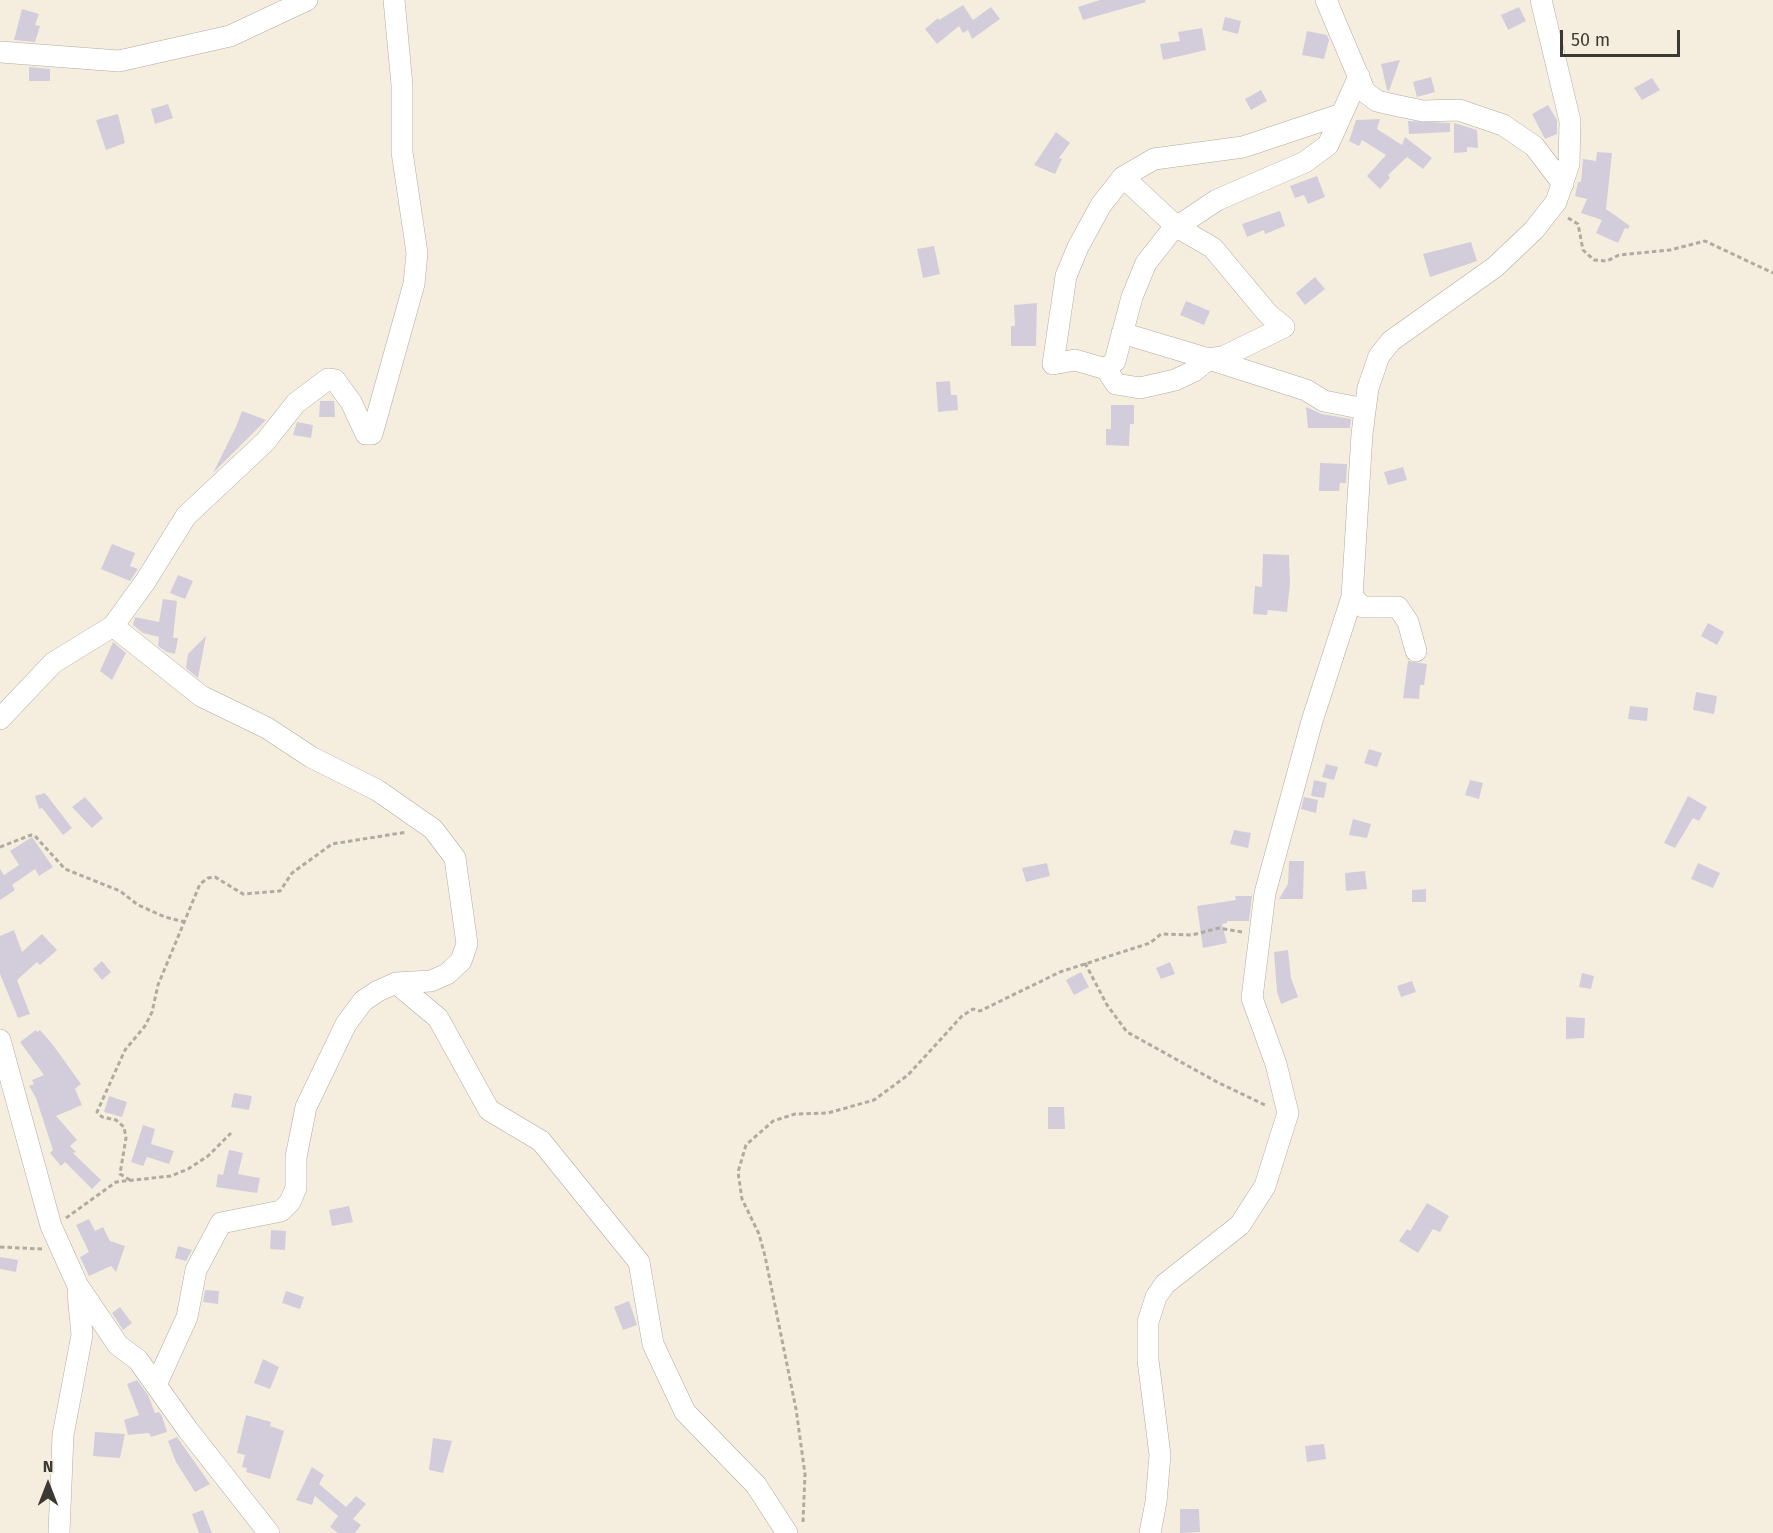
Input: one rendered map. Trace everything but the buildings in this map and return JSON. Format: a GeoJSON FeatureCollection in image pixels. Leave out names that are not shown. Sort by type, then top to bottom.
{"type":"FeatureCollection","features":[{"type":"Feature","properties":{"kind":"street"},"geometry":{"type":"LineString","coordinates":[[0,52],[119,61],[230,36],[307,0]]}},
{"type":"Feature","properties":{"kind":"street"},"geometry":{"type":"LineString","coordinates":[[0,719],[53,663],[113,626],[146,582],[186,516],[265,442],[296,403],[328,379],[340,384],[366,434],[372,434],[414,284],[417,253],[402,152],[402,85],[394,0]]}},
{"type":"Feature","properties":{"kind":"street"},"geometry":{"type":"LineString","coordinates":[[1326,0],[1365,92],[1377,101],[1422,111],[1459,110],[1503,125],[1534,146],[1560,193]]}},
{"type":"Feature","properties":{"kind":"street"},"geometry":{"type":"LineString","coordinates":[[1150,1533],[1156,1502],[1160,1455],[1148,1360],[1148,1322],[1153,1305],[1166,1284],[1240,1225],[1265,1186],[1288,1113],[1276,1064],[1252,998],[1265,894],[1312,721],[1352,597],[1368,388],[1379,356],[1391,341],[1495,267],[1534,230],[1560,193],[1569,164],[1570,121],[1541,0]]}},
{"type":"Feature","properties":{"kind":"street"},"geometry":{"type":"LineString","coordinates":[[1106,369],[1115,361],[1132,297],[1146,263],[1177,227],[1217,200],[1305,162],[1328,145],[1359,76]]}},
{"type":"Feature","properties":{"kind":"street"},"geometry":{"type":"LineString","coordinates":[[1123,177],[1177,227],[1213,248],[1268,314],[1284,327],[1225,356],[1209,359],[1194,371],[1175,380],[1140,388],[1116,384],[1106,369],[1075,360],[1053,364],[1066,276],[1078,247],[1101,205],[1123,177],[1154,159],[1243,147],[1282,136],[1342,114]]}},
{"type":"Feature","properties":{"kind":"street"},"geometry":{"type":"LineString","coordinates":[[1122,333],[1306,390],[1323,401],[1365,409]]}},
{"type":"Feature","properties":{"kind":"street"},"geometry":{"type":"LineString","coordinates":[[1352,597],[1363,607],[1398,607],[1408,622],[1416,651]]}},
{"type":"Feature","properties":{"kind":"street"},"geometry":{"type":"LineString","coordinates":[[113,626],[201,696],[267,728],[311,756],[377,790],[433,830],[455,858],[467,944],[461,961],[447,974],[431,981],[396,983],[363,1001],[346,1024],[306,1107],[296,1157],[296,1188],[290,1202],[281,1211],[221,1223],[196,1270],[187,1317],[156,1385]]}},
{"type":"Feature","properties":{"kind":"street"},"geometry":{"type":"LineString","coordinates":[[396,983],[438,1018],[489,1110],[542,1141],[639,1262],[653,1344],[685,1412],[795,1529]]}},
{"type":"Feature","properties":{"kind":"street"},"geometry":{"type":"LineString","coordinates":[[0,1040],[51,1226],[78,1286],[118,1345],[138,1360],[188,1430],[269,1533]]}},
{"type":"Feature","properties":{"kind":"street"},"geometry":{"type":"LineString","coordinates":[[59,1533],[63,1435],[82,1335],[78,1286]]}},
{"type":"Feature","properties":{"kind":"path"},"geometry":{"type":"LineString","coordinates":[[1560,193],[1566,217],[1578,224],[1583,250],[1594,260],[1607,261],[1619,255],[1670,250],[1705,241],[1773,273]]}},
{"type":"Feature","properties":{"kind":"path"},"geometry":{"type":"LineString","coordinates":[[130,1180],[120,1174],[126,1138],[124,1127],[116,1120],[102,1117],[97,1112],[125,1050],[146,1026],[152,1012],[158,985],[200,884],[208,878],[215,877],[243,894],[280,891],[292,873],[332,843],[433,830]]}},
{"type":"Feature","properties":{"kind":"path"},"geometry":{"type":"LineString","coordinates":[[0,847],[31,835],[35,836],[65,869],[120,891],[138,905],[165,917],[185,922]]}},
{"type":"Feature","properties":{"kind":"path"},"geometry":{"type":"LineString","coordinates":[[795,1529],[805,1474],[796,1409],[765,1256],[759,1234],[742,1199],[738,1172],[746,1145],[773,1121],[795,1114],[828,1113],[874,1100],[908,1075],[968,1012],[973,1009],[980,1011],[1060,972],[1150,943],[1161,934],[1192,935],[1219,928],[1260,936]]}},
{"type":"Feature","properties":{"kind":"path"},"geometry":{"type":"LineString","coordinates":[[1085,963],[1107,1005],[1127,1032],[1226,1087],[1261,1104],[1288,1113]]}},
{"type":"Feature","properties":{"kind":"path"},"geometry":{"type":"LineString","coordinates":[[51,1226],[69,1217],[117,1182],[171,1176],[188,1169],[208,1156],[231,1133]]}},
{"type":"Feature","properties":{"kind":"path"},"geometry":{"type":"LineString","coordinates":[[0,1247],[62,1251]]}}]}
